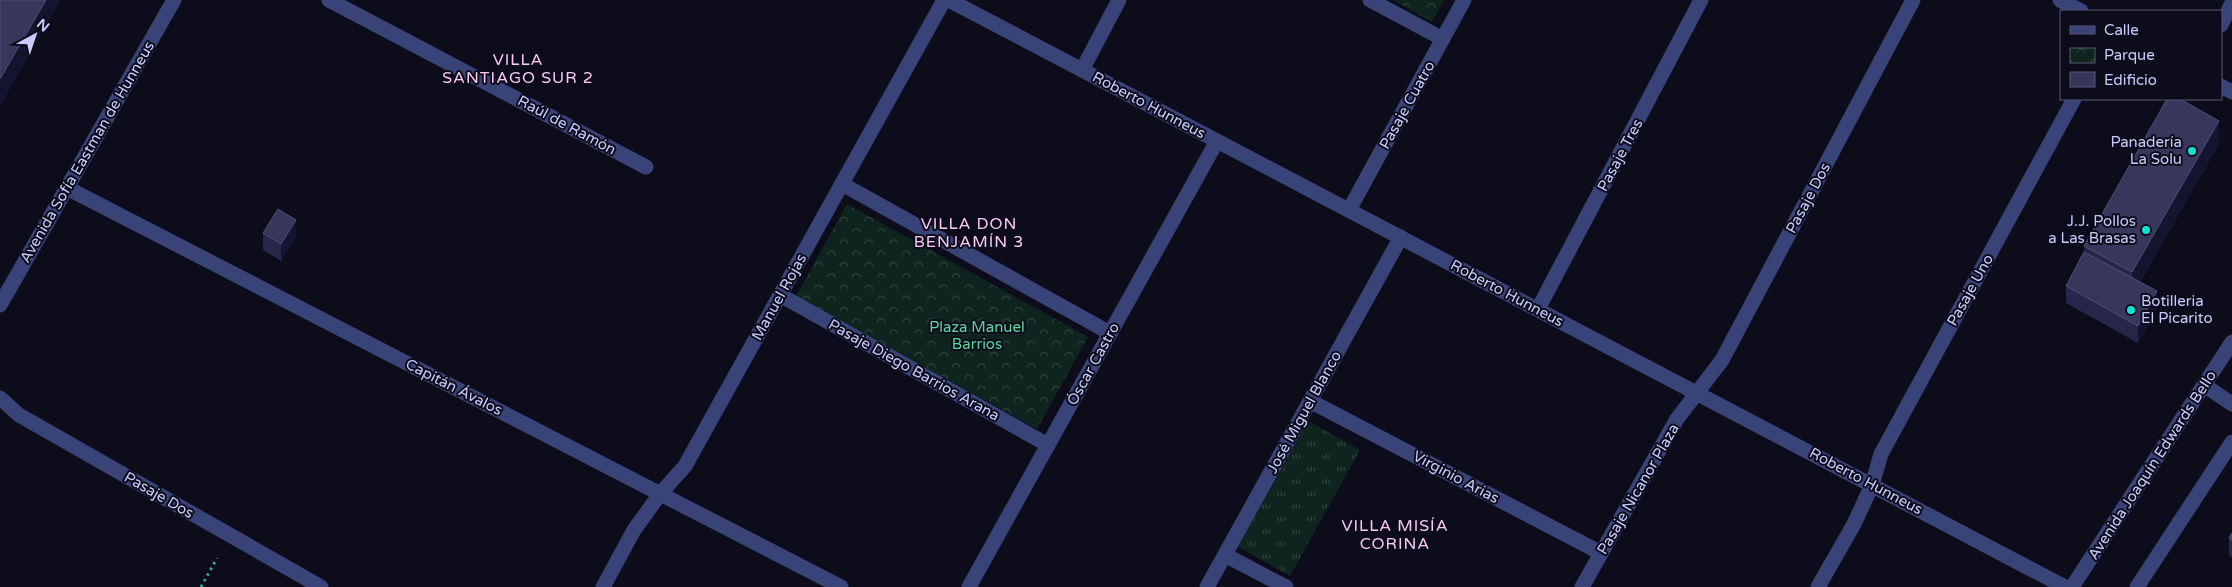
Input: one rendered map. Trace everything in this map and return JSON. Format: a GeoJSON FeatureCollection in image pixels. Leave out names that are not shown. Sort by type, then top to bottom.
{"type":"FeatureCollection","features":[{"type":"Feature","properties":{"kind":"street","name":"Avenida Sofía Eastman de Hunneus"},"geometry":{"type":"LineString","coordinates":[[0,305],[174,0]]}},
{"type":"Feature","properties":{"kind":"street","name":"Raúl de Ramón"},"geometry":{"type":"LineString","coordinates":[[329,0],[646,167]]}},
{"type":"Feature","properties":{"kind":"street","name":"Manuel Rojas"},"geometry":{"type":"LineString","coordinates":[[603,587],[634,530],[660,494],[685,466],[944,0]]}},
{"type":"Feature","properties":{"kind":"street","name":"Roberto Hunneus"},"geometry":{"type":"LineString","coordinates":[[949,0],[2065,587]]}},
{"type":"Feature","properties":{"kind":"street"},"geometry":{"type":"LineString","coordinates":[[1082,70],[1120,0]]}},
{"type":"Feature","properties":{"kind":"street"},"geometry":{"type":"LineString","coordinates":[[1370,0],[1443,39]]}},
{"type":"Feature","properties":{"kind":"street","name":"Pasaje Cuatro"},"geometry":{"type":"LineString","coordinates":[[1350,210],[1464,0]]}},
{"type":"Feature","properties":{"kind":"street","name":"Pasaje Tres"},"geometry":{"type":"LineString","coordinates":[[1538,309],[1701,0]]}},
{"type":"Feature","properties":{"kind":"street","name":"Pasaje Dos"},"geometry":{"type":"LineString","coordinates":[[1698,393],[1722,360],[1913,0]]}},
{"type":"Feature","properties":{"kind":"street"},"geometry":{"type":"LineString","coordinates":[[2060,0],[2079,10]]}},
{"type":"Feature","properties":{"kind":"street"},"geometry":{"type":"LineString","coordinates":[[2222,23],[2232,3]]}},
{"type":"Feature","properties":{"kind":"street","name":"Pasaje Uno"},"geometry":{"type":"LineString","coordinates":[[1818,587],[1854,524],[1872,484],[1881,454],[2073,100]]}},
{"type":"Feature","properties":{"kind":"street","name":"Óscar Castro"},"geometry":{"type":"LineString","coordinates":[[969,587],[1217,141]]}},
{"type":"Feature","properties":{"kind":"street"},"geometry":{"type":"LineString","coordinates":[[842,184],[1110,333]]}},
{"type":"Feature","properties":{"kind":"street","name":"Capitán Ávalos"},"geometry":{"type":"LineString","coordinates":[[67,188],[841,587]]}},
{"type":"Feature","properties":{"kind":"street","name":"José Miguel Blanco"},"geometry":{"type":"LineString","coordinates":[[1207,587],[1401,237]]}},
{"type":"Feature","properties":{"kind":"street","name":"Pasaje Diego Barrios Arana"},"geometry":{"type":"LineString","coordinates":[[780,295],[1048,445]]}},
{"type":"Feature","properties":{"kind":"street","name":"Avenida Joaquín Edwards Bello"},"geometry":{"type":"LineString","coordinates":[[2072,587],[2232,342]]}},
{"type":"Feature","properties":{"kind":"street"},"geometry":{"type":"LineString","coordinates":[[2204,386],[2232,404]]}},
{"type":"Feature","properties":{"kind":"street","name":"Pasaje Nicanor Plaza"},"geometry":{"type":"LineString","coordinates":[[1582,587],[1677,419],[1698,393]]}},
{"type":"Feature","properties":{"kind":"street","name":"Pasaje Dos"},"geometry":{"type":"LineString","coordinates":[[0,398],[19,415],[321,587]]}},
{"type":"Feature","properties":{"kind":"street","name":"Virginio Arias"},"geometry":{"type":"LineString","coordinates":[[1310,401],[1601,553]]}},
{"type":"Feature","properties":{"kind":"street"},"geometry":{"type":"LineString","coordinates":[[2137,587],[2232,442]]}},
{"type":"Feature","properties":{"kind":"street"},"geometry":{"type":"LineString","coordinates":[[1225,556],[1286,587]]}},
{"type":"Feature","properties":{"kind":"path"},"geometry":{"type":"LineString","coordinates":[[201,587],[229,535]]}},
{"type":"Feature","properties":{"kind":"green space"},"geometry":{"type":"Polygon","coordinates":[[[1393,0],[1444,0],[1432,22],[1393,0]]]}},
{"type":"Feature","properties":{"kind":"green space","name":"Plaza Manuel Barrios"},"geometry":{"type":"Polygon","coordinates":[[[847,204],[1088,337],[1037,429],[796,296],[847,204]]]}},
{"type":"Feature","properties":{"kind":"green space"},"geometry":{"type":"Polygon","coordinates":[[[1308,421],[1360,450],[1290,576],[1238,547],[1308,421]]]}},
{"type":"Feature","properties":{"kind":"building"},"geometry":{"type":"Polygon","coordinates":[[[0,0],[46,0],[0,79],[0,0]]]}},
{"type":"Feature","properties":{"kind":"building"},"geometry":{"type":"Polygon","coordinates":[[[2166,100],[2182,100],[2219,121],[2132,272],[2084,246],[2166,100]]]}},
{"type":"Feature","properties":{"kind":"building"},"geometry":{"type":"Polygon","coordinates":[[[278,209],[296,220],[281,244],[263,233],[278,209]]]}},
{"type":"Feature","properties":{"kind":"building"},"geometry":{"type":"Polygon","coordinates":[[[2084,252],[2157,291],[2138,326],[2066,286],[2084,252]]]}},
{"type":"Feature","properties":{"kind":"place","name":"Panadería La Solu"},"geometry":{"type":"Point","coordinates":[2192,151]}},
{"type":"Feature","properties":{"kind":"place","name":"J.J. Pollos a Las Brasas"},"geometry":{"type":"Point","coordinates":[2146,230]}},
{"type":"Feature","properties":{"kind":"place","name":"Botilleria El Picarito"},"geometry":{"type":"Point","coordinates":[2131,310]}},
{"type":"Feature","properties":{"kind":"district","name":"VILLA SANTIAGO SUR 2"},"geometry":{"type":"Point","coordinates":[518,68]}},
{"type":"Feature","properties":{"kind":"district","name":"VILLA DON BENJAMÍN 3"},"geometry":{"type":"Point","coordinates":[969,232]}},
{"type":"Feature","properties":{"kind":"district","name":"VILLA MISÍA CORINA"},"geometry":{"type":"Point","coordinates":[1395,534]}}]}
